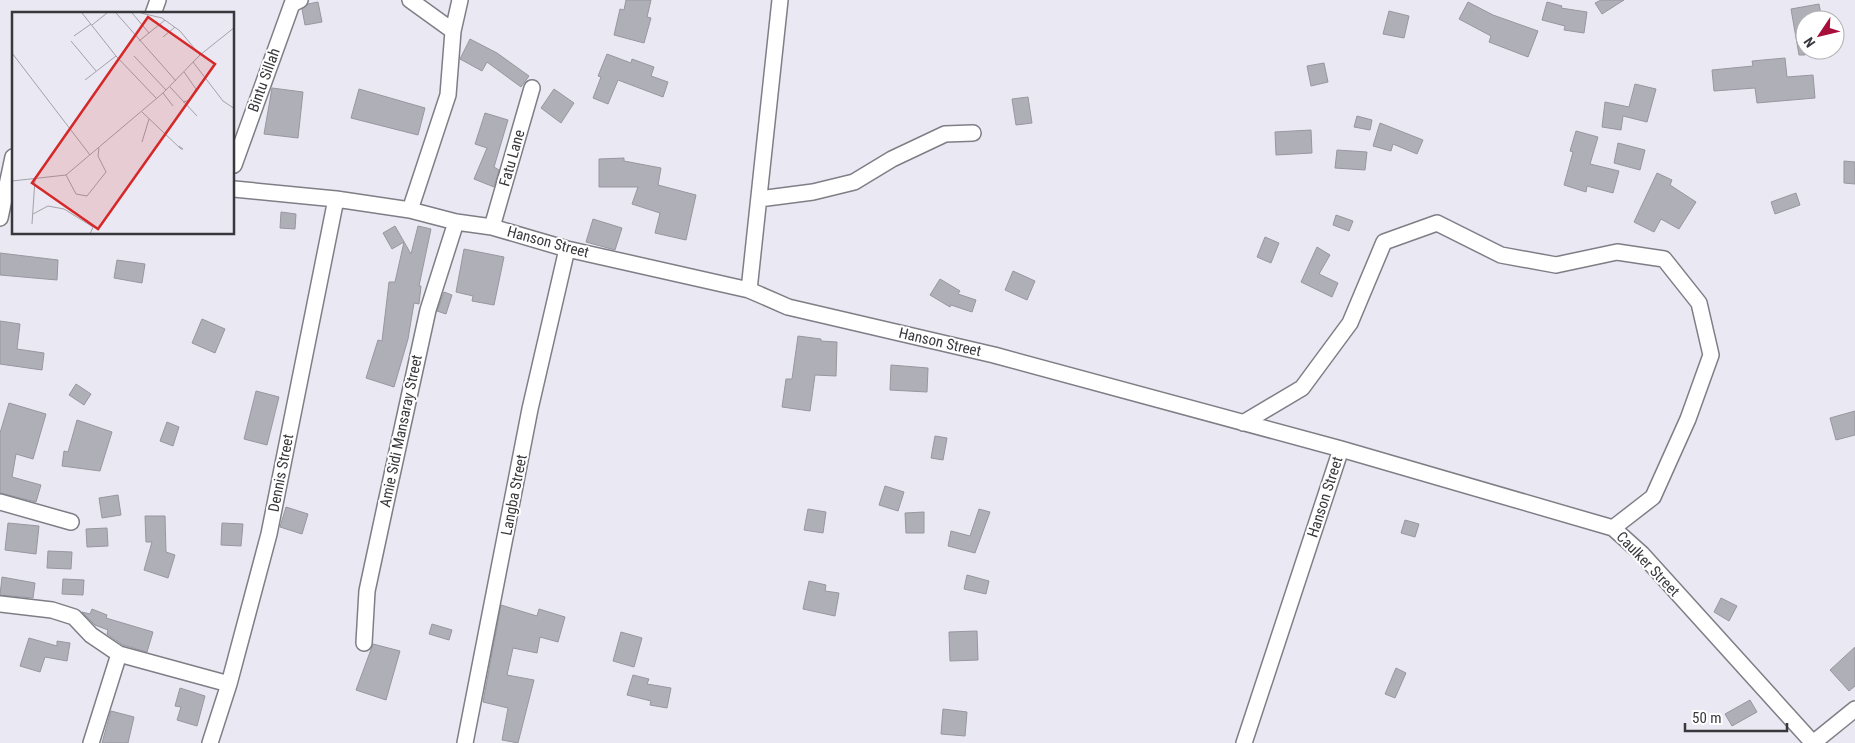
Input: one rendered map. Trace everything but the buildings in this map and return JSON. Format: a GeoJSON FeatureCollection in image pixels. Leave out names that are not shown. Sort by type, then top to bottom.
{"type":"FeatureCollection","features":[{"type":"Feature","properties":{"kind":"street"},"geometry":{"type":"LineString","coordinates":[[154,12],[158,0]]}},
{"type":"Feature","properties":{"kind":"street","name":"Bintu Sillah"},"geometry":{"type":"LineString","coordinates":[[235,162],[292,4],[300,0]]}},
{"type":"Feature","properties":{"kind":"street"},"geometry":{"type":"LineString","coordinates":[[410,0],[453,31]]}},
{"type":"Feature","properties":{"kind":"street"},"geometry":{"type":"LineString","coordinates":[[410,210],[448,95],[453,31],[460,0]]}},
{"type":"Feature","properties":{"kind":"street"},"geometry":{"type":"LineString","coordinates":[[749,290],[780,0]]}},
{"type":"Feature","properties":{"kind":"street","name":"Fatu Lane"},"geometry":{"type":"LineString","coordinates":[[492,228],[532,88]]}},
{"type":"Feature","properties":{"kind":"street"},"geometry":{"type":"LineString","coordinates":[[759,199],[814,192],[854,182],[923,143],[946,134],[973,133]]}},
{"type":"Feature","properties":{"kind":"street"},"geometry":{"type":"LineString","coordinates":[[0,218],[9,156]]}},
{"type":"Feature","properties":{"kind":"street","name":"Hanson Street"},"geometry":{"type":"LineString","coordinates":[[235,189],[336,199],[410,210],[456,222],[492,228],[567,249],[749,290],[788,307],[994,355],[1340,449],[1244,743]]}},
{"type":"Feature","properties":{"kind":"street","name":"Dennis Street"},"geometry":{"type":"LineString","coordinates":[[210,743],[229,684],[269,534],[336,199]]}},
{"type":"Feature","properties":{"kind":"street","name":"Amie Sidi Mansaray Street"},"geometry":{"type":"LineString","coordinates":[[364,643],[367,591],[393,468],[428,310],[456,222]]}},
{"type":"Feature","properties":{"kind":"street"},"geometry":{"type":"LineString","coordinates":[[1243,422],[1302,388],[1350,323],[1384,242],[1437,223],[1501,255],[1556,265],[1616,252],[1664,259],[1699,303],[1711,355],[1688,418],[1654,497],[1613,528]]}},
{"type":"Feature","properties":{"kind":"street","name":"Langba Street"},"geometry":{"type":"LineString","coordinates":[[465,743],[530,409],[567,249]]}},
{"type":"Feature","properties":{"kind":"street","name":"Caulker Street"},"geometry":{"type":"LineString","coordinates":[[1340,449],[1613,528],[1642,554],[1813,743]]}},
{"type":"Feature","properties":{"kind":"street"},"geometry":{"type":"LineString","coordinates":[[0,502],[71,522]]}},
{"type":"Feature","properties":{"kind":"street"},"geometry":{"type":"LineString","coordinates":[[0,604],[52,610],[74,618],[91,635],[119,654],[229,684]]}},
{"type":"Feature","properties":{"kind":"street"},"geometry":{"type":"LineString","coordinates":[[91,743],[119,654]]}},
{"type":"Feature","properties":{"kind":"street"},"geometry":{"type":"LineString","coordinates":[[1813,743],[1855,710]]}}]}
